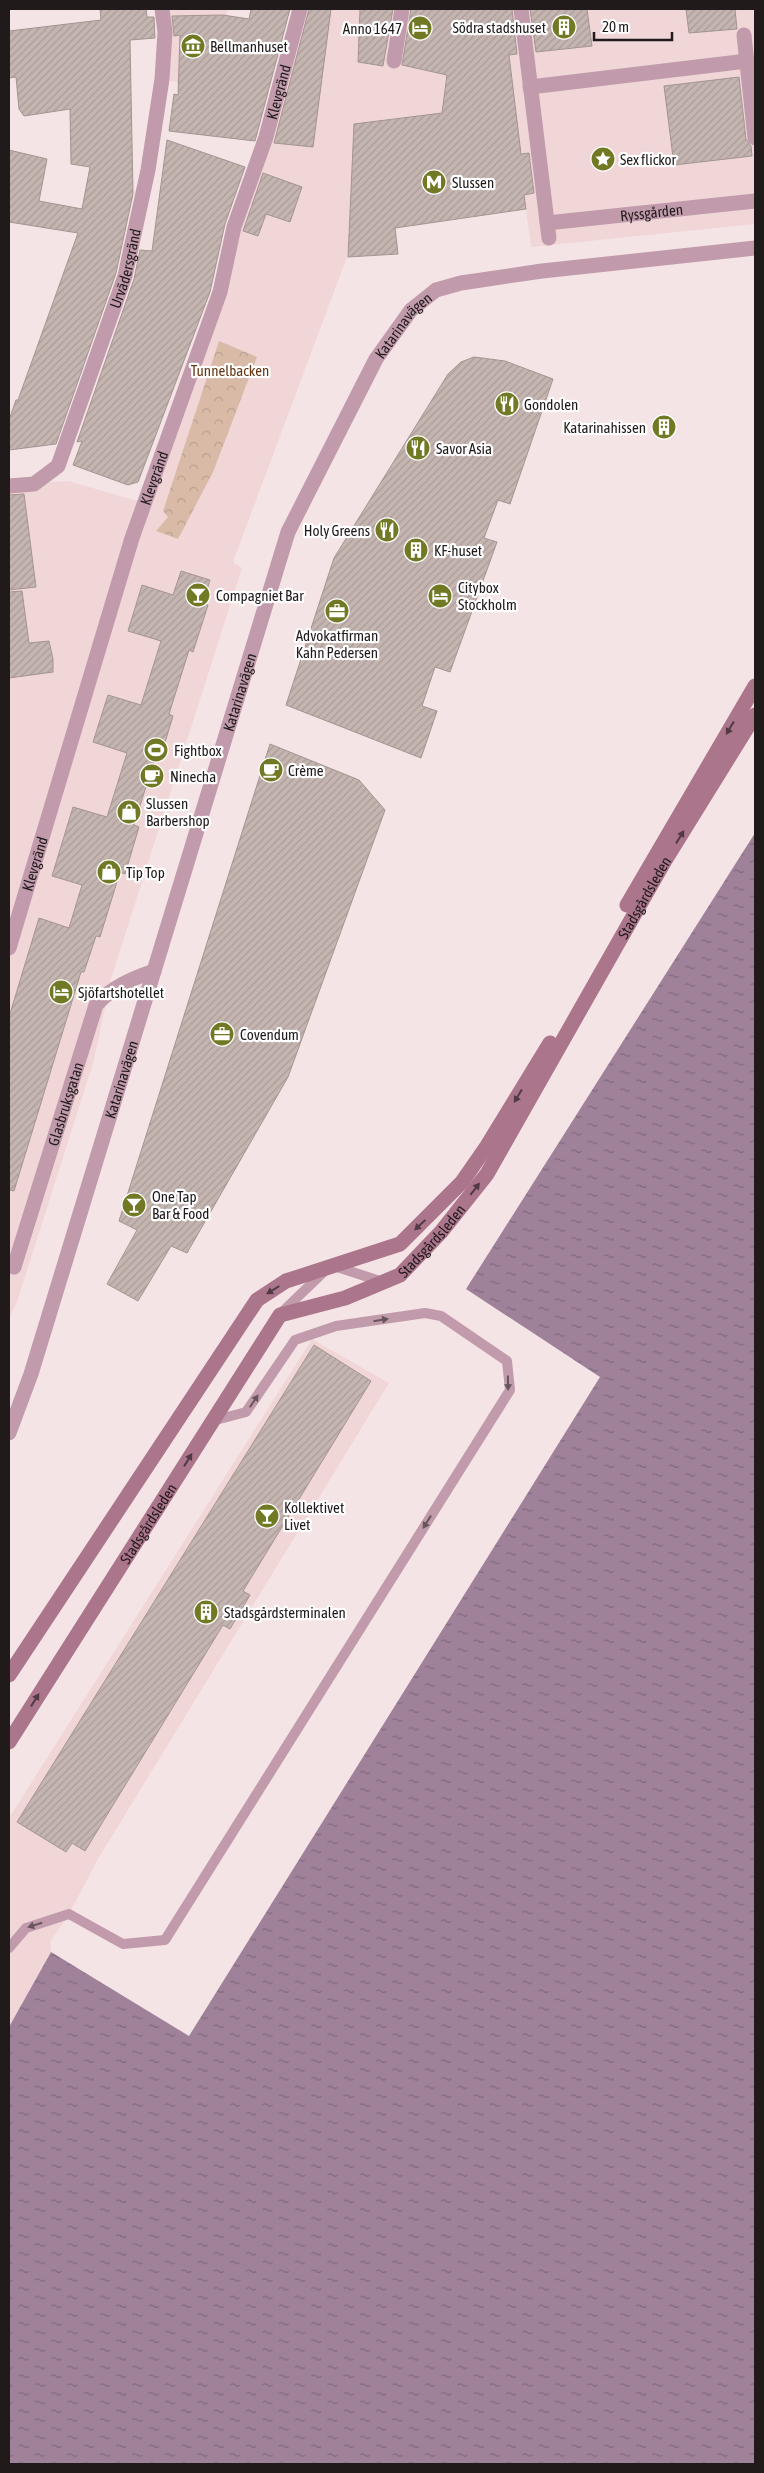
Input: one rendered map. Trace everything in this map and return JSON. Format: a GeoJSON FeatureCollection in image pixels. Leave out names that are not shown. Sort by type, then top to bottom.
{"type":"FeatureCollection","features":[{"type":"Feature","properties":{"kind":"main road","name":"Stadsgårdsleden"},"geometry":{"type":"LineString","coordinates":[[9,1675],[257,1300],[286,1281],[400,1244],[462,1182],[487,1146],[565,1018],[657,852],[755,686]]}},
{"type":"Feature","properties":{"kind":"main road","name":"Stadsgårdsleden"},"geometry":{"type":"LineString","coordinates":[[9,1742],[280,1315],[345,1298],[400,1275],[441,1232],[487,1174],[664,862],[755,715]]}},
{"type":"Feature","properties":{"kind":"street","name":"Urvädersgränd"},"geometry":{"type":"LineString","coordinates":[[9,486],[34,484],[58,466],[125,276],[148,170],[162,79],[165,32],[162,9]]}},
{"type":"Feature","properties":{"kind":"street","name":"Klevgränd"},"geometry":{"type":"LineString","coordinates":[[9,948],[132,538],[220,292],[234,227],[266,137],[300,9]]}},
{"type":"Feature","properties":{"kind":"street"},"geometry":{"type":"LineString","coordinates":[[394,61],[402,9]]}},
{"type":"Feature","properties":{"kind":"street","name":"Ryssgården"},"geometry":{"type":"LineString","coordinates":[[521,9],[548,230],[755,201]]}},
{"type":"Feature","properties":{"kind":"street"},"geometry":{"type":"LineString","coordinates":[[744,35],[755,138]]}},
{"type":"Feature","properties":{"kind":"street"},"geometry":{"type":"LineString","coordinates":[[530,87],[646,68],[747,61]]}},
{"type":"Feature","properties":{"kind":"street","name":"Katarinavägen"},"geometry":{"type":"LineString","coordinates":[[9,1433],[31,1374],[288,532],[366,378],[398,326],[411,310],[436,290],[461,283],[542,271],[755,248]]}},
{"type":"Feature","properties":{"kind":"street","name":"Glasbruksgatan"},"geometry":{"type":"LineString","coordinates":[[14,1267],[96,1005],[106,994],[128,981],[154,971]]}},
{"type":"Feature","properties":{"kind":"lane"},"geometry":{"type":"LineString","coordinates":[[280,1315],[331,1266],[383,1282]]}},
{"type":"Feature","properties":{"kind":"lane"},"geometry":{"type":"LineString","coordinates":[[9,1948],[26,1928],[69,1914],[123,1944],[165,1940],[510,1390],[507,1361],[440,1316],[425,1313],[336,1326],[295,1340],[246,1412],[212,1421]]}},
{"type":"Feature","properties":{"kind":"shaded area"},"geometry":{"type":"Polygon","coordinates":[[[165,9],[228,9],[214,87],[163,80],[165,9]]]}},
{"type":"Feature","properties":{"kind":"shaded area"},"geometry":{"type":"Polygon","coordinates":[[[298,9],[753,9],[755,31],[755,224],[531,247],[526,209],[396,228],[398,254],[347,257],[233,562],[242,568],[111,979],[94,1060],[17,1302],[9,1318],[9,485],[68,481],[141,502],[208,319],[264,136],[298,9]]]}},
{"type":"Feature","properties":{"kind":"shaded area"},"geometry":{"type":"Polygon","coordinates":[[[312,1339],[389,1383],[98,1859],[69,1914],[50,1942],[51,1952],[9,2027],[9,1818],[312,1339]]]}},
{"type":"Feature","properties":{"kind":"green space","name":"Tunnelbacken"},"geometry":{"type":"Polygon","coordinates":[[[219,341],[257,357],[213,472],[178,539],[156,531],[168,517],[163,511],[219,341]]]}},
{"type":"Feature","properties":{"kind":"water"},"geometry":{"type":"Polygon","coordinates":[[[755,833],[755,2464],[9,2464],[9,2027],[51,1952],[189,2036],[600,1377],[466,1289],[755,833]]]}},
{"type":"Feature","properties":{"kind":"building"},"geometry":{"type":"Polygon","coordinates":[[[100,9],[146,9],[147,17],[154,17],[155,38],[130,40],[133,194],[116,273],[56,444],[9,450],[9,420],[16,400],[18,400],[78,233],[9,222],[9,150],[47,159],[39,201],[82,209],[90,167],[71,164],[70,109],[24,116],[19,109],[16,77],[9,78],[9,31],[101,20],[100,9]]]}},
{"type":"Feature","properties":{"kind":"building"},"geometry":{"type":"Polygon","coordinates":[[[251,9],[290,9],[255,141],[169,131],[174,94],[178,95],[180,35],[174,36],[172,16],[223,15],[249,19],[251,9]]]}},
{"type":"Feature","properties":{"kind":"building"},"geometry":{"type":"Polygon","coordinates":[[[309,9],[331,9],[313,147],[274,143],[309,9]]]}},
{"type":"Feature","properties":{"kind":"building"},"geometry":{"type":"Polygon","coordinates":[[[360,9],[393,9],[383,66],[358,62],[360,9]]]}},
{"type":"Feature","properties":{"kind":"building"},"geometry":{"type":"Polygon","coordinates":[[[411,9],[512,9],[517,54],[509,55],[521,154],[529,153],[534,193],[524,195],[526,209],[395,228],[398,254],[348,257],[354,124],[442,113],[447,75],[402,65],[411,9]]]}},
{"type":"Feature","properties":{"kind":"building","name":"Södra stadshuset"},"geometry":{"type":"Polygon","coordinates":[[[530,9],[587,9],[592,46],[536,52],[530,9]]]}},
{"type":"Feature","properties":{"kind":"building"},"geometry":{"type":"Polygon","coordinates":[[[686,9],[735,9],[737,29],[689,33],[686,9]]]}},
{"type":"Feature","properties":{"kind":"building"},"geometry":{"type":"Polygon","coordinates":[[[739,77],[746,139],[751,146],[752,156],[674,165],[664,86],[739,77]]]}},
{"type":"Feature","properties":{"kind":"building"},"geometry":{"type":"Polygon","coordinates":[[[167,140],[245,167],[225,224],[210,292],[138,482],[128,485],[73,465],[82,441],[77,442],[134,279],[140,250],[152,251],[167,140]]]}},
{"type":"Feature","properties":{"kind":"building"},"geometry":{"type":"Polygon","coordinates":[[[263,173],[302,187],[290,222],[266,214],[258,236],[243,231],[263,173]]]}},
{"type":"Feature","properties":{"kind":"building","name":"KF-huset"},"geometry":{"type":"Polygon","coordinates":[[[474,357],[505,361],[553,379],[510,504],[498,500],[484,538],[497,542],[450,672],[435,667],[422,706],[437,711],[421,758],[286,705],[334,558],[448,374],[461,362],[474,357]]]}},
{"type":"Feature","properties":{"kind":"building"},"geometry":{"type":"Polygon","coordinates":[[[24,494],[36,587],[9,590],[9,495],[24,494]]]}},
{"type":"Feature","properties":{"kind":"building"},"geometry":{"type":"Polygon","coordinates":[[[181,571],[210,580],[203,603],[208,605],[193,652],[189,650],[169,714],[173,716],[159,762],[154,761],[134,825],[139,827],[125,874],[120,872],[100,937],[96,936],[84,972],[81,972],[14,1191],[9,1190],[9,1017],[39,918],[69,928],[82,885],[52,876],[73,807],[107,817],[127,753],[93,742],[108,695],[141,705],[161,641],[128,631],[142,585],[173,595],[181,571]]]}},
{"type":"Feature","properties":{"kind":"building"},"geometry":{"type":"Polygon","coordinates":[[[22,591],[29,643],[49,641],[53,659],[53,672],[9,678],[9,592],[22,591]]]}},
{"type":"Feature","properties":{"kind":"building"},"geometry":{"type":"Polygon","coordinates":[[[270,744],[359,780],[385,810],[288,1077],[187,1253],[171,1246],[138,1301],[107,1284],[137,1230],[119,1221],[270,744]]]}},
{"type":"Feature","properties":{"kind":"building","name":"Stadsgårdsterminalen"},"geometry":{"type":"Polygon","coordinates":[[[314,1345],[371,1381],[243,1591],[250,1595],[230,1629],[223,1625],[85,1851],[72,1843],[66,1852],[17,1822],[314,1345]]]}},
{"type":"Feature","properties":{"kind":"place","name":"Södra stadshuset"},"geometry":{"type":"Point","coordinates":[564,27]}},
{"type":"Feature","properties":{"kind":"place","name":"Anno 1647"},"geometry":{"type":"Point","coordinates":[420,28]}},
{"type":"Feature","properties":{"kind":"place","name":"Bellmanhuset"},"geometry":{"type":"Point","coordinates":[193,46]}},
{"type":"Feature","properties":{"kind":"place","name":"Sex flickor"},"geometry":{"type":"Point","coordinates":[603,159]}},
{"type":"Feature","properties":{"kind":"place","name":"Slussen"},"geometry":{"type":"Point","coordinates":[434,182]}},
{"type":"Feature","properties":{"kind":"place","name":"Gondolen"},"geometry":{"type":"Point","coordinates":[507,404]}},
{"type":"Feature","properties":{"kind":"place","name":"Katarinahissen"},"geometry":{"type":"Point","coordinates":[664,427]}},
{"type":"Feature","properties":{"kind":"place","name":"Savor Asia"},"geometry":{"type":"Point","coordinates":[418,448]}},
{"type":"Feature","properties":{"kind":"place","name":"Holy Greens"},"geometry":{"type":"Point","coordinates":[387,530]}},
{"type":"Feature","properties":{"kind":"place","name":"KF-huset"},"geometry":{"type":"Point","coordinates":[416,550]}},
{"type":"Feature","properties":{"kind":"place","name":"Compagniet Bar"},"geometry":{"type":"Point","coordinates":[198,595]}},
{"type":"Feature","properties":{"kind":"place","name":"Citybox Stockholm"},"geometry":{"type":"Point","coordinates":[440,596]}},
{"type":"Feature","properties":{"kind":"place","name":"Advokatfirman Kahn Pedersen"},"geometry":{"type":"Point","coordinates":[337,611]}},
{"type":"Feature","properties":{"kind":"place","name":"Fightbox"},"geometry":{"type":"Point","coordinates":[156,750]}},
{"type":"Feature","properties":{"kind":"place","name":"Crème"},"geometry":{"type":"Point","coordinates":[271,770]}},
{"type":"Feature","properties":{"kind":"place","name":"Ninecha"},"geometry":{"type":"Point","coordinates":[152,776]}},
{"type":"Feature","properties":{"kind":"place","name":"Slussen Barbershop"},"geometry":{"type":"Point","coordinates":[129,812]}},
{"type":"Feature","properties":{"kind":"place","name":"Tip Top"},"geometry":{"type":"Point","coordinates":[109,872]}},
{"type":"Feature","properties":{"kind":"place","name":"Sjöfartshotellet"},"geometry":{"type":"Point","coordinates":[61,992]}},
{"type":"Feature","properties":{"kind":"place","name":"Covendum"},"geometry":{"type":"Point","coordinates":[222,1034]}},
{"type":"Feature","properties":{"kind":"place","name":"One Tap Bar & Food"},"geometry":{"type":"Point","coordinates":[134,1205]}},
{"type":"Feature","properties":{"kind":"place","name":"Kollektivet Livet"},"geometry":{"type":"Point","coordinates":[267,1516]}},
{"type":"Feature","properties":{"kind":"place","name":"Stadsgårdsterminalen"},"geometry":{"type":"Point","coordinates":[206,1612]}}]}
